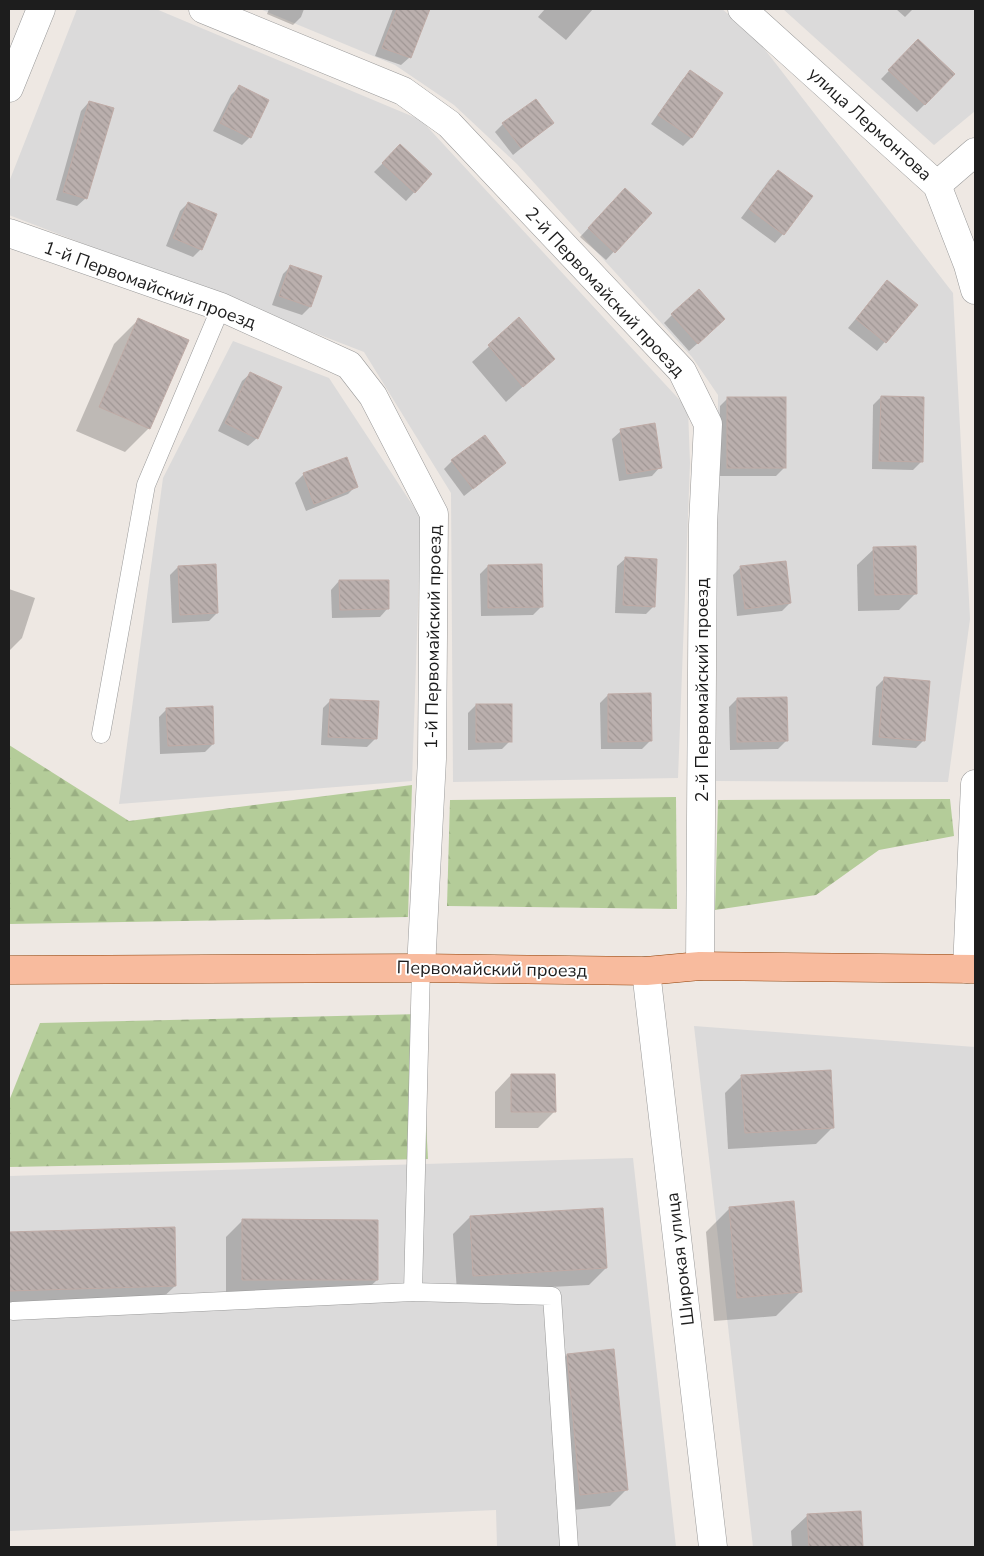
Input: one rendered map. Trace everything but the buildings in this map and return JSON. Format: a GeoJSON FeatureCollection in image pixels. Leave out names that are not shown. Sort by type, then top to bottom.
{"type":"FeatureCollection","features":[{"type":"Feature","properties":{"kind":"main road","name":"Первомайский проезд"},"geometry":{"type":"LineString","coordinates":[[9,970],[420,968],[646,971],[700,966],[971,969]]}},
{"type":"Feature","properties":{"kind":"street"},"geometry":{"type":"LineString","coordinates":[[9,88],[41,9]]}},
{"type":"Feature","properties":{"kind":"street","name":"2-й Первомайский проезд"},"geometry":{"type":"LineString","coordinates":[[203,9],[403,91],[449,124],[682,371],[708,424],[703,525],[700,966]]}},
{"type":"Feature","properties":{"kind":"street","name":"улица Лермонтова"},"geometry":{"type":"LineString","coordinates":[[742,9],[937,185],[968,265],[975,290]]}},
{"type":"Feature","properties":{"kind":"street"},"geometry":{"type":"LineString","coordinates":[[937,185],[975,152]]}},
{"type":"Feature","properties":{"kind":"street","name":"1-й Первомайский проезд"},"geometry":{"type":"LineString","coordinates":[[9,233],[221,307],[349,365],[373,396],[434,514],[432,759],[420,968]]}},
{"type":"Feature","properties":{"kind":"street"},"geometry":{"type":"LineString","coordinates":[[971,969],[975,784]]}},
{"type":"Feature","properties":{"kind":"street","name":"Широкая улица"},"geometry":{"type":"LineString","coordinates":[[646,971],[713,1547]]}},
{"type":"Feature","properties":{"kind":"lane"},"geometry":{"type":"LineString","coordinates":[[101,734],[146,485],[221,307]]}},
{"type":"Feature","properties":{"kind":"lane"},"geometry":{"type":"LineString","coordinates":[[413,1292],[420,968]]}},
{"type":"Feature","properties":{"kind":"lane"},"geometry":{"type":"LineString","coordinates":[[13,1310],[413,1292],[552,1296],[569,1547]]}},
{"type":"Feature","properties":{"kind":"shaded area"},"geometry":{"type":"Polygon","coordinates":[[[77,9],[156,9],[421,120],[688,409],[690,463],[678,778],[453,782],[451,493],[364,352],[9,215],[9,182],[77,9]]]}},
{"type":"Feature","properties":{"kind":"shaded area"},"geometry":{"type":"Polygon","coordinates":[[[260,9],[722,9],[753,34],[953,293],[970,619],[948,782],[716,781],[718,395],[692,357],[517,164],[454,105],[395,65],[260,9]]]}},
{"type":"Feature","properties":{"kind":"shaded area"},"geometry":{"type":"Polygon","coordinates":[[[783,9],[975,9],[975,111],[934,145],[783,9]]]}},
{"type":"Feature","properties":{"kind":"shaded area"},"geometry":{"type":"Polygon","coordinates":[[[233,341],[329,378],[421,518],[412,781],[119,804],[163,478],[233,341]]]}},
{"type":"Feature","properties":{"kind":"shaded area"},"geometry":{"type":"Polygon","coordinates":[[[694,1026],[975,1047],[975,1547],[753,1547],[694,1026]]]}},
{"type":"Feature","properties":{"kind":"shaded area"},"geometry":{"type":"Polygon","coordinates":[[[633,1158],[676,1547],[497,1547],[496,1510],[9,1531],[9,1176],[633,1158]]]}},
{"type":"Feature","properties":{"kind":"green space"},"geometry":{"type":"Polygon","coordinates":[[[9,745],[129,821],[412,785],[408,917],[9,924],[9,745]]]}},
{"type":"Feature","properties":{"kind":"green space"},"geometry":{"type":"Polygon","coordinates":[[[676,797],[677,909],[447,906],[450,800],[676,797]]]}},
{"type":"Feature","properties":{"kind":"green space"},"geometry":{"type":"Polygon","coordinates":[[[950,799],[954,836],[879,850],[816,895],[715,910],[718,800],[950,799]]]}},
{"type":"Feature","properties":{"kind":"green space"},"geometry":{"type":"Polygon","coordinates":[[[420,1014],[428,1159],[9,1167],[9,1101],[40,1023],[420,1014]]]}}]}
